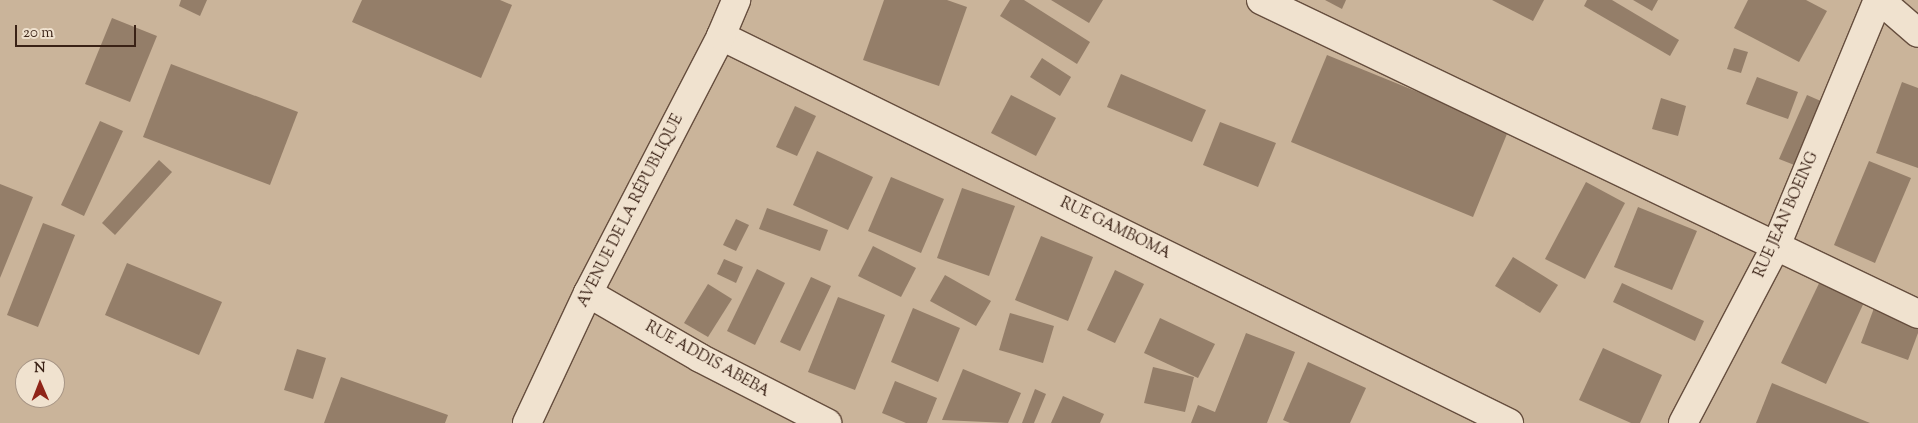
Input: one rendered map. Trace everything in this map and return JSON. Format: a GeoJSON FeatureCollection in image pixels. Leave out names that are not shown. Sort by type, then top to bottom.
{"type":"FeatureCollection","features":[{"type":"Feature","properties":{"kind":"street","name":"AVENUE DE LA RÉPUBLIQUE"},"geometry":{"type":"LineString","coordinates":[[527,423],[588,293],[721,36],[736,0]]}},
{"type":"Feature","properties":{"kind":"street"},"geometry":{"type":"LineString","coordinates":[[1261,0],[1918,314]]}},
{"type":"Feature","properties":{"kind":"street"},"geometry":{"type":"LineString","coordinates":[[1879,0],[1918,33]]}},
{"type":"Feature","properties":{"kind":"street","name":"RUE JEAN BOEING"},"geometry":{"type":"LineString","coordinates":[[1683,423],[1776,246],[1879,0]]}},
{"type":"Feature","properties":{"kind":"street","name":"RUE GAMBOMA"},"geometry":{"type":"LineString","coordinates":[[721,36],[1509,423]]}},
{"type":"Feature","properties":{"kind":"street","name":"RUE ADDIS ABEBA"},"geometry":{"type":"LineString","coordinates":[[588,293],[700,358],[827,423]]}},
{"type":"Feature","properties":{"kind":"shaded area"},"geometry":{"type":"Polygon","coordinates":[[[0,0],[1918,0],[1918,423],[0,423],[0,0]]]}},
{"type":"Feature","properties":{"kind":"building"},"geometry":{"type":"Polygon","coordinates":[[[181,0],[207,0],[200,16],[179,6],[181,0]]]}},
{"type":"Feature","properties":{"kind":"building"},"geometry":{"type":"Polygon","coordinates":[[[362,0],[500,0],[512,5],[481,78],[352,22],[362,0]]]}},
{"type":"Feature","properties":{"kind":"building"},"geometry":{"type":"Polygon","coordinates":[[[884,0],[947,0],[967,7],[939,86],[863,60],[884,0]]]}},
{"type":"Feature","properties":{"kind":"building"},"geometry":{"type":"Polygon","coordinates":[[[1010,0],[1024,0],[1090,42],[1077,64],[1000,16],[1010,0]]]}},
{"type":"Feature","properties":{"kind":"building"},"geometry":{"type":"Polygon","coordinates":[[[1051,0],[1103,0],[1089,23],[1051,0]]]}},
{"type":"Feature","properties":{"kind":"building"},"geometry":{"type":"Polygon","coordinates":[[[1325,0],[1346,0],[1342,9],[1325,0]]]}},
{"type":"Feature","properties":{"kind":"building"},"geometry":{"type":"Polygon","coordinates":[[[1492,0],[1544,0],[1533,21],[1492,0]]]}},
{"type":"Feature","properties":{"kind":"building"},"geometry":{"type":"Polygon","coordinates":[[[1587,0],[1612,0],[1679,40],[1670,56],[1584,6],[1587,0]]]}},
{"type":"Feature","properties":{"kind":"building"},"geometry":{"type":"Polygon","coordinates":[[[1633,0],[1658,0],[1652,11],[1633,0]]]}},
{"type":"Feature","properties":{"kind":"building"},"geometry":{"type":"Polygon","coordinates":[[[1748,0],[1806,0],[1827,11],[1799,62],[1734,28],[1748,0]]]}},
{"type":"Feature","properties":{"kind":"building"},"geometry":{"type":"Polygon","coordinates":[[[112,18],[157,36],[130,102],[85,84],[112,18]]]}},
{"type":"Feature","properties":{"kind":"building"},"geometry":{"type":"Polygon","coordinates":[[[1734,48],[1748,52],[1741,73],[1727,69],[1734,48]]]}},
{"type":"Feature","properties":{"kind":"building"},"geometry":{"type":"Polygon","coordinates":[[[1327,55],[1509,129],[1473,217],[1291,142],[1327,55]]]}},
{"type":"Feature","properties":{"kind":"building"},"geometry":{"type":"Polygon","coordinates":[[[1042,58],[1071,77],[1060,96],[1030,77],[1042,58]]]}},
{"type":"Feature","properties":{"kind":"building"},"geometry":{"type":"Polygon","coordinates":[[[171,64],[298,112],[270,185],[143,137],[171,64]]]}},
{"type":"Feature","properties":{"kind":"building"},"geometry":{"type":"Polygon","coordinates":[[[1121,74],[1206,110],[1192,142],[1107,107],[1121,74]]]}},
{"type":"Feature","properties":{"kind":"building"},"geometry":{"type":"Polygon","coordinates":[[[1757,77],[1798,92],[1788,119],[1746,104],[1757,77]]]}},
{"type":"Feature","properties":{"kind":"building"},"geometry":{"type":"Polygon","coordinates":[[[1902,82],[1918,88],[1918,168],[1876,153],[1902,82]]]}},
{"type":"Feature","properties":{"kind":"building"},"geometry":{"type":"Polygon","coordinates":[[[1011,95],[1056,118],[1036,156],[991,133],[1011,95]]]}},
{"type":"Feature","properties":{"kind":"building"},"geometry":{"type":"Polygon","coordinates":[[[1807,95],[1830,105],[1802,168],[1779,159],[1807,95]]]}},
{"type":"Feature","properties":{"kind":"building"},"geometry":{"type":"Polygon","coordinates":[[[1661,98],[1686,106],[1678,136],[1652,129],[1661,98]]]}},
{"type":"Feature","properties":{"kind":"building"},"geometry":{"type":"Polygon","coordinates":[[[795,106],[816,116],[797,156],[776,147],[795,106]]]}},
{"type":"Feature","properties":{"kind":"building"},"geometry":{"type":"Polygon","coordinates":[[[100,121],[123,131],[84,216],[61,205],[100,121]]]}},
{"type":"Feature","properties":{"kind":"building"},"geometry":{"type":"Polygon","coordinates":[[[1220,122],[1276,143],[1258,187],[1203,165],[1220,122]]]}},
{"type":"Feature","properties":{"kind":"building"},"geometry":{"type":"Polygon","coordinates":[[[817,151],[873,177],[848,230],[793,205],[817,151]]]}},
{"type":"Feature","properties":{"kind":"building"},"geometry":{"type":"Polygon","coordinates":[[[159,160],[172,172],[115,235],[102,223],[159,160]]]}},
{"type":"Feature","properties":{"kind":"building"},"geometry":{"type":"Polygon","coordinates":[[[1869,161],[1911,178],[1875,263],[1834,245],[1869,161]]]}},
{"type":"Feature","properties":{"kind":"building"},"geometry":{"type":"Polygon","coordinates":[[[891,177],[944,199],[921,253],[868,231],[891,177]]]}},
{"type":"Feature","properties":{"kind":"building"},"geometry":{"type":"Polygon","coordinates":[[[1586,182],[1625,203],[1585,279],[1545,259],[1586,182]]]}},
{"type":"Feature","properties":{"kind":"building"},"geometry":{"type":"Polygon","coordinates":[[[0,184],[33,197],[0,278],[0,184]]]}},
{"type":"Feature","properties":{"kind":"building"},"geometry":{"type":"Polygon","coordinates":[[[962,188],[1015,206],[989,276],[937,258],[962,188]]]}},
{"type":"Feature","properties":{"kind":"building"},"geometry":{"type":"Polygon","coordinates":[[[1638,207],[1697,231],[1672,290],[1614,267],[1638,207]]]}},
{"type":"Feature","properties":{"kind":"building"},"geometry":{"type":"Polygon","coordinates":[[[767,208],[828,230],[820,251],[759,229],[767,208]]]}},
{"type":"Feature","properties":{"kind":"building"},"geometry":{"type":"Polygon","coordinates":[[[736,219],[749,225],[736,251],[723,245],[736,219]]]}},
{"type":"Feature","properties":{"kind":"building"},"geometry":{"type":"Polygon","coordinates":[[[43,223],[75,235],[38,327],[7,315],[43,223]]]}},
{"type":"Feature","properties":{"kind":"building"},"geometry":{"type":"Polygon","coordinates":[[[1041,236],[1093,257],[1068,321],[1015,300],[1041,236]]]}},
{"type":"Feature","properties":{"kind":"building"},"geometry":{"type":"Polygon","coordinates":[[[873,246],[916,268],[901,297],[858,276],[873,246]]]}},
{"type":"Feature","properties":{"kind":"building"},"geometry":{"type":"Polygon","coordinates":[[[1513,257],[1558,285],[1540,313],[1495,286],[1513,257]]]}},
{"type":"Feature","properties":{"kind":"building"},"geometry":{"type":"Polygon","coordinates":[[[724,259],[743,267],[736,283],[717,274],[724,259]]]}},
{"type":"Feature","properties":{"kind":"building"},"geometry":{"type":"Polygon","coordinates":[[[127,263],[222,302],[199,355],[105,315],[127,263]]]}},
{"type":"Feature","properties":{"kind":"building"},"geometry":{"type":"Polygon","coordinates":[[[757,269],[785,283],[755,345],[727,331],[757,269]]]}},
{"type":"Feature","properties":{"kind":"building"},"geometry":{"type":"Polygon","coordinates":[[[1115,270],[1144,284],[1115,343],[1087,330],[1115,270]]]}},
{"type":"Feature","properties":{"kind":"building"},"geometry":{"type":"Polygon","coordinates":[[[945,275],[991,301],[976,326],[930,301],[945,275]]]}},
{"type":"Feature","properties":{"kind":"building"},"geometry":{"type":"Polygon","coordinates":[[[1823,275],[1867,296],[1826,384],[1781,363],[1823,275]]]}},
{"type":"Feature","properties":{"kind":"building"},"geometry":{"type":"Polygon","coordinates":[[[811,277],[831,286],[800,351],[780,342],[811,277]]]}},
{"type":"Feature","properties":{"kind":"building"},"geometry":{"type":"Polygon","coordinates":[[[1622,283],[1704,321],[1695,341],[1613,302],[1622,283]]]}},
{"type":"Feature","properties":{"kind":"building"},"geometry":{"type":"Polygon","coordinates":[[[708,284],[732,299],[708,337],[684,323],[708,284]]]}},
{"type":"Feature","properties":{"kind":"building"},"geometry":{"type":"Polygon","coordinates":[[[838,297],[885,315],[855,390],[808,372],[838,297]]]}},
{"type":"Feature","properties":{"kind":"building"},"geometry":{"type":"Polygon","coordinates":[[[1877,300],[1918,315],[1918,333],[1908,360],[1861,343],[1877,300]]]}},
{"type":"Feature","properties":{"kind":"building"},"geometry":{"type":"Polygon","coordinates":[[[913,308],[960,328],[938,382],[891,362],[913,308]]]}},
{"type":"Feature","properties":{"kind":"building"},"geometry":{"type":"Polygon","coordinates":[[[1010,313],[1054,326],[1043,363],[999,350],[1010,313]]]}},
{"type":"Feature","properties":{"kind":"building"},"geometry":{"type":"Polygon","coordinates":[[[1160,318],[1215,344],[1198,378],[1144,353],[1160,318]]]}},
{"type":"Feature","properties":{"kind":"building"},"geometry":{"type":"Polygon","coordinates":[[[1246,333],[1295,352],[1267,423],[1191,423],[1198,405],[1215,412],[1246,333]]]}},
{"type":"Feature","properties":{"kind":"building"},"geometry":{"type":"Polygon","coordinates":[[[1603,348],[1662,375],[1640,423],[1631,423],[1579,400],[1603,348]]]}},
{"type":"Feature","properties":{"kind":"building"},"geometry":{"type":"Polygon","coordinates":[[[297,349],[326,358],[313,399],[284,390],[297,349]]]}},
{"type":"Feature","properties":{"kind":"building"},"geometry":{"type":"Polygon","coordinates":[[[1308,362],[1366,388],[1350,423],[1290,423],[1283,420],[1308,362]]]}},
{"type":"Feature","properties":{"kind":"building"},"geometry":{"type":"Polygon","coordinates":[[[1153,367],[1194,377],[1185,412],[1144,403],[1153,367]]]}},
{"type":"Feature","properties":{"kind":"building"},"geometry":{"type":"Polygon","coordinates":[[[963,369],[1021,393],[1008,423],[942,420],[963,369]]]}},
{"type":"Feature","properties":{"kind":"building"},"geometry":{"type":"Polygon","coordinates":[[[341,377],[448,415],[445,423],[324,423],[341,377]]]}},
{"type":"Feature","properties":{"kind":"building"},"geometry":{"type":"Polygon","coordinates":[[[895,381],[937,398],[927,423],[906,423],[882,413],[895,381]]]}},
{"type":"Feature","properties":{"kind":"building"},"geometry":{"type":"Polygon","coordinates":[[[1772,383],[1870,423],[1756,423],[1772,383]]]}},
{"type":"Feature","properties":{"kind":"building"},"geometry":{"type":"Polygon","coordinates":[[[1035,389],[1046,394],[1034,423],[1022,423],[1035,389]]]}},
{"type":"Feature","properties":{"kind":"building"},"geometry":{"type":"Polygon","coordinates":[[[1063,396],[1104,414],[1100,423],[1051,423],[1063,396]]]}}]}
